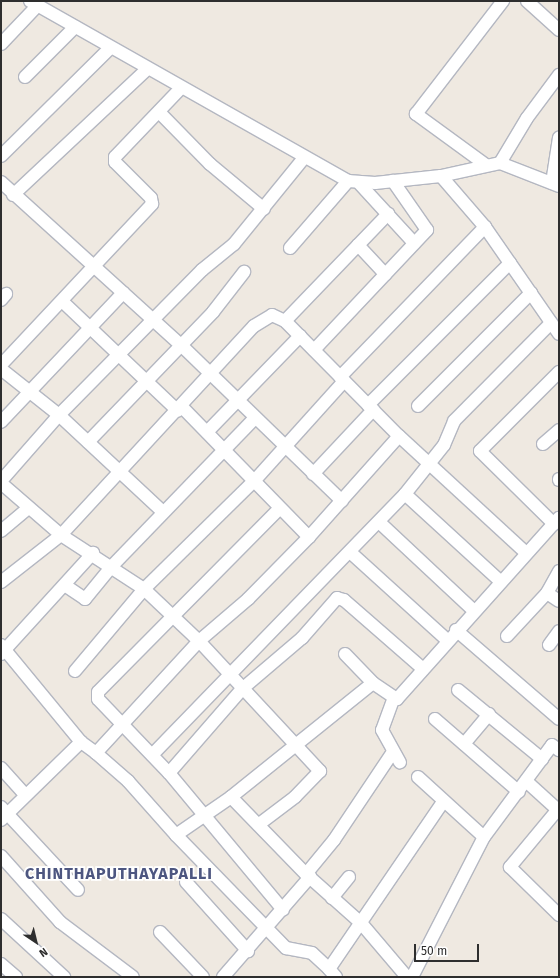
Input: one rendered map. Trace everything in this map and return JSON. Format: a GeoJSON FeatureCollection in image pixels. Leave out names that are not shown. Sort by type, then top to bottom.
{"type":"FeatureCollection","features":[{"type":"Feature","properties":{"kind":"street"},"geometry":{"type":"LineString","coordinates":[[486,165],[416,114],[503,1]]}},
{"type":"Feature","properties":{"kind":"street"},"geometry":{"type":"LineString","coordinates":[[527,1],[559,30]]}},
{"type":"Feature","properties":{"kind":"street"},"geometry":{"type":"LineString","coordinates":[[1,44],[34,3],[304,158],[353,182],[388,214],[414,243]]}},
{"type":"Feature","properties":{"kind":"street"},"geometry":{"type":"LineString","coordinates":[[25,77],[75,27]]}},
{"type":"Feature","properties":{"kind":"street"},"geometry":{"type":"LineString","coordinates":[[1,156],[110,48]]}},
{"type":"Feature","properties":{"kind":"street"},"geometry":{"type":"LineString","coordinates":[[13,194],[148,69]]}},
{"type":"Feature","properties":{"kind":"street"},"geometry":{"type":"LineString","coordinates":[[500,163],[527,118],[559,76]]}},
{"type":"Feature","properties":{"kind":"street"},"geometry":{"type":"LineString","coordinates":[[1,365],[94,269],[152,204],[151,198],[115,162],[115,157],[181,88]]}},
{"type":"Feature","properties":{"kind":"street"},"geometry":{"type":"LineString","coordinates":[[159,112],[210,164],[264,209]]}},
{"type":"Feature","properties":{"kind":"street"},"geometry":{"type":"LineString","coordinates":[[290,248],[353,182],[393,181],[441,176],[500,163],[555,184],[559,138]]}},
{"type":"Feature","properties":{"kind":"street"},"geometry":{"type":"LineString","coordinates":[[258,825],[320,774],[296,745],[227,674],[199,641],[144,589],[93,553],[61,535],[28,508],[1,482],[59,415],[154,321],[198,274],[234,244],[304,158]]}},
{"type":"Feature","properties":{"kind":"street"},"geometry":{"type":"LineString","coordinates":[[441,176],[485,227],[559,334]]}},
{"type":"Feature","properties":{"kind":"street"},"geometry":{"type":"LineString","coordinates":[[314,350],[428,227],[393,181]]}},
{"type":"Feature","properties":{"kind":"street"},"geometry":{"type":"LineString","coordinates":[[1,182],[94,269],[181,345],[342,501]]}},
{"type":"Feature","properties":{"kind":"street"},"geometry":{"type":"LineString","coordinates":[[285,321],[388,214]]}},
{"type":"Feature","properties":{"kind":"street"},"geometry":{"type":"LineString","coordinates":[[75,671],[144,589],[255,480],[342,379],[485,227]]}},
{"type":"Feature","properties":{"kind":"street"},"geometry":{"type":"LineString","coordinates":[[358,245],[385,274]]}},
{"type":"Feature","properties":{"kind":"street"},"geometry":{"type":"LineString","coordinates":[[313,474],[370,407],[510,263]]}},
{"type":"Feature","properties":{"kind":"street"},"geometry":{"type":"LineString","coordinates":[[88,442],[181,345],[244,272]]}},
{"type":"Feature","properties":{"kind":"street"},"geometry":{"type":"LineString","coordinates":[[1,422],[28,391],[123,293]]}},
{"type":"Feature","properties":{"kind":"street"},"geometry":{"type":"LineString","coordinates":[[418,406],[531,293]]}},
{"type":"Feature","properties":{"kind":"street"},"geometry":{"type":"LineString","coordinates":[[63,302],[147,380],[207,432],[255,480],[280,509],[309,537]]}},
{"type":"Feature","properties":{"kind":"street"},"geometry":{"type":"LineString","coordinates":[[1,582],[61,535],[119,470],[180,409],[265,318],[272,315],[285,321],[399,436],[525,552]]}},
{"type":"Feature","properties":{"kind":"street"},"geometry":{"type":"LineString","coordinates":[[152,755],[227,674],[350,552],[405,494],[449,436],[454,421],[551,323]]}},
{"type":"Feature","properties":{"kind":"street"},"geometry":{"type":"LineString","coordinates":[[207,432],[239,402],[300,336]]}},
{"type":"Feature","properties":{"kind":"street"},"geometry":{"type":"LineString","coordinates":[[1,369],[59,415],[163,512]]}},
{"type":"Feature","properties":{"kind":"street"},"geometry":{"type":"LineString","coordinates":[[223,977],[269,928],[396,757],[382,730],[393,700],[423,669],[525,552],[556,521],[480,451],[559,372]]}},
{"type":"Feature","properties":{"kind":"street"},"geometry":{"type":"LineString","coordinates":[[66,586],[85,599],[112,566],[223,449],[255,418]]}},
{"type":"Feature","properties":{"kind":"street"},"geometry":{"type":"LineString","coordinates":[[543,444],[559,430]]}},
{"type":"Feature","properties":{"kind":"street"},"geometry":{"type":"LineString","coordinates":[[96,753],[120,725],[199,641],[248,599],[309,537],[399,436]]}},
{"type":"Feature","properties":{"kind":"street"},"geometry":{"type":"LineString","coordinates":[[405,494],[500,581]]}},
{"type":"Feature","properties":{"kind":"street"},"geometry":{"type":"LineString","coordinates":[[1,531],[28,508]]}},
{"type":"Feature","properties":{"kind":"street"},"geometry":{"type":"LineString","coordinates":[[280,509],[98,692],[99,703],[169,773],[283,910]]}},
{"type":"Feature","properties":{"kind":"street"},"geometry":{"type":"LineString","coordinates":[[379,522],[473,610]]}},
{"type":"Feature","properties":{"kind":"street"},"geometry":{"type":"LineString","coordinates":[[350,552],[447,640]]}},
{"type":"Feature","properties":{"kind":"street"},"geometry":{"type":"LineString","coordinates":[[93,553],[66,586],[2,650],[81,742],[128,781],[176,835],[269,928],[286,948],[312,953],[333,973],[361,923],[442,802]]}},
{"type":"Feature","properties":{"kind":"street"},"geometry":{"type":"LineString","coordinates":[[507,636],[547,593],[559,571]]}},
{"type":"Feature","properties":{"kind":"street"},"geometry":{"type":"LineString","coordinates":[[547,593],[559,601]]}},
{"type":"Feature","properties":{"kind":"street"},"geometry":{"type":"LineString","coordinates":[[169,773],[242,689],[302,638],[337,598],[344,600],[423,669]]}},
{"type":"Feature","properties":{"kind":"street"},"geometry":{"type":"LineString","coordinates":[[456,630],[559,719]]}},
{"type":"Feature","properties":{"kind":"street"},"geometry":{"type":"LineString","coordinates":[[549,645],[559,631]]}},
{"type":"Feature","properties":{"kind":"street"},"geometry":{"type":"LineString","coordinates":[[345,654],[373,683],[393,700]]}},
{"type":"Feature","properties":{"kind":"street"},"geometry":{"type":"LineString","coordinates":[[176,835],[231,796],[373,683]]}},
{"type":"Feature","properties":{"kind":"street"},"geometry":{"type":"LineString","coordinates":[[458,690],[542,759]]}},
{"type":"Feature","properties":{"kind":"street"},"geometry":{"type":"LineString","coordinates":[[464,744],[489,714]]}},
{"type":"Feature","properties":{"kind":"street"},"geometry":{"type":"LineString","coordinates":[[435,719],[519,792]]}},
{"type":"Feature","properties":{"kind":"street"},"geometry":{"type":"LineString","coordinates":[[78,890],[3,814],[81,742]]}},
{"type":"Feature","properties":{"kind":"street"},"geometry":{"type":"LineString","coordinates":[[412,977],[484,837],[519,792],[542,759],[557,744]]}},
{"type":"Feature","properties":{"kind":"street"},"geometry":{"type":"LineString","coordinates":[[1,768],[25,795]]}},
{"type":"Feature","properties":{"kind":"street"},"geometry":{"type":"LineString","coordinates":[[418,776],[442,802],[484,837]]}},
{"type":"Feature","properties":{"kind":"street"},"geometry":{"type":"LineString","coordinates":[[526,781],[558,810],[510,867],[559,915]]}},
{"type":"Feature","properties":{"kind":"street"},"geometry":{"type":"LineString","coordinates":[[231,796],[308,875],[361,923],[407,977]]}},
{"type":"Feature","properties":{"kind":"street"},"geometry":{"type":"LineString","coordinates":[[1,856],[60,922],[132,977]]}},
{"type":"Feature","properties":{"kind":"street"},"geometry":{"type":"LineString","coordinates":[[332,898],[350,877]]}},
{"type":"Feature","properties":{"kind":"street"},"geometry":{"type":"LineString","coordinates":[[186,882],[248,951]]}},
{"type":"Feature","properties":{"kind":"street"},"geometry":{"type":"LineString","coordinates":[[1,919],[64,977]]}},
{"type":"Feature","properties":{"kind":"street"},"geometry":{"type":"LineString","coordinates":[[160,932],[203,977]]}},
{"type":"Feature","properties":{"kind":"street"},"geometry":{"type":"LineString","coordinates":[[1,964],[16,977]]}},
{"type":"Feature","properties":{"kind":"district","name":"CHINTHAPUTHAYAPALLI"},"geometry":{"type":"Point","coordinates":[119,874]}}]}
